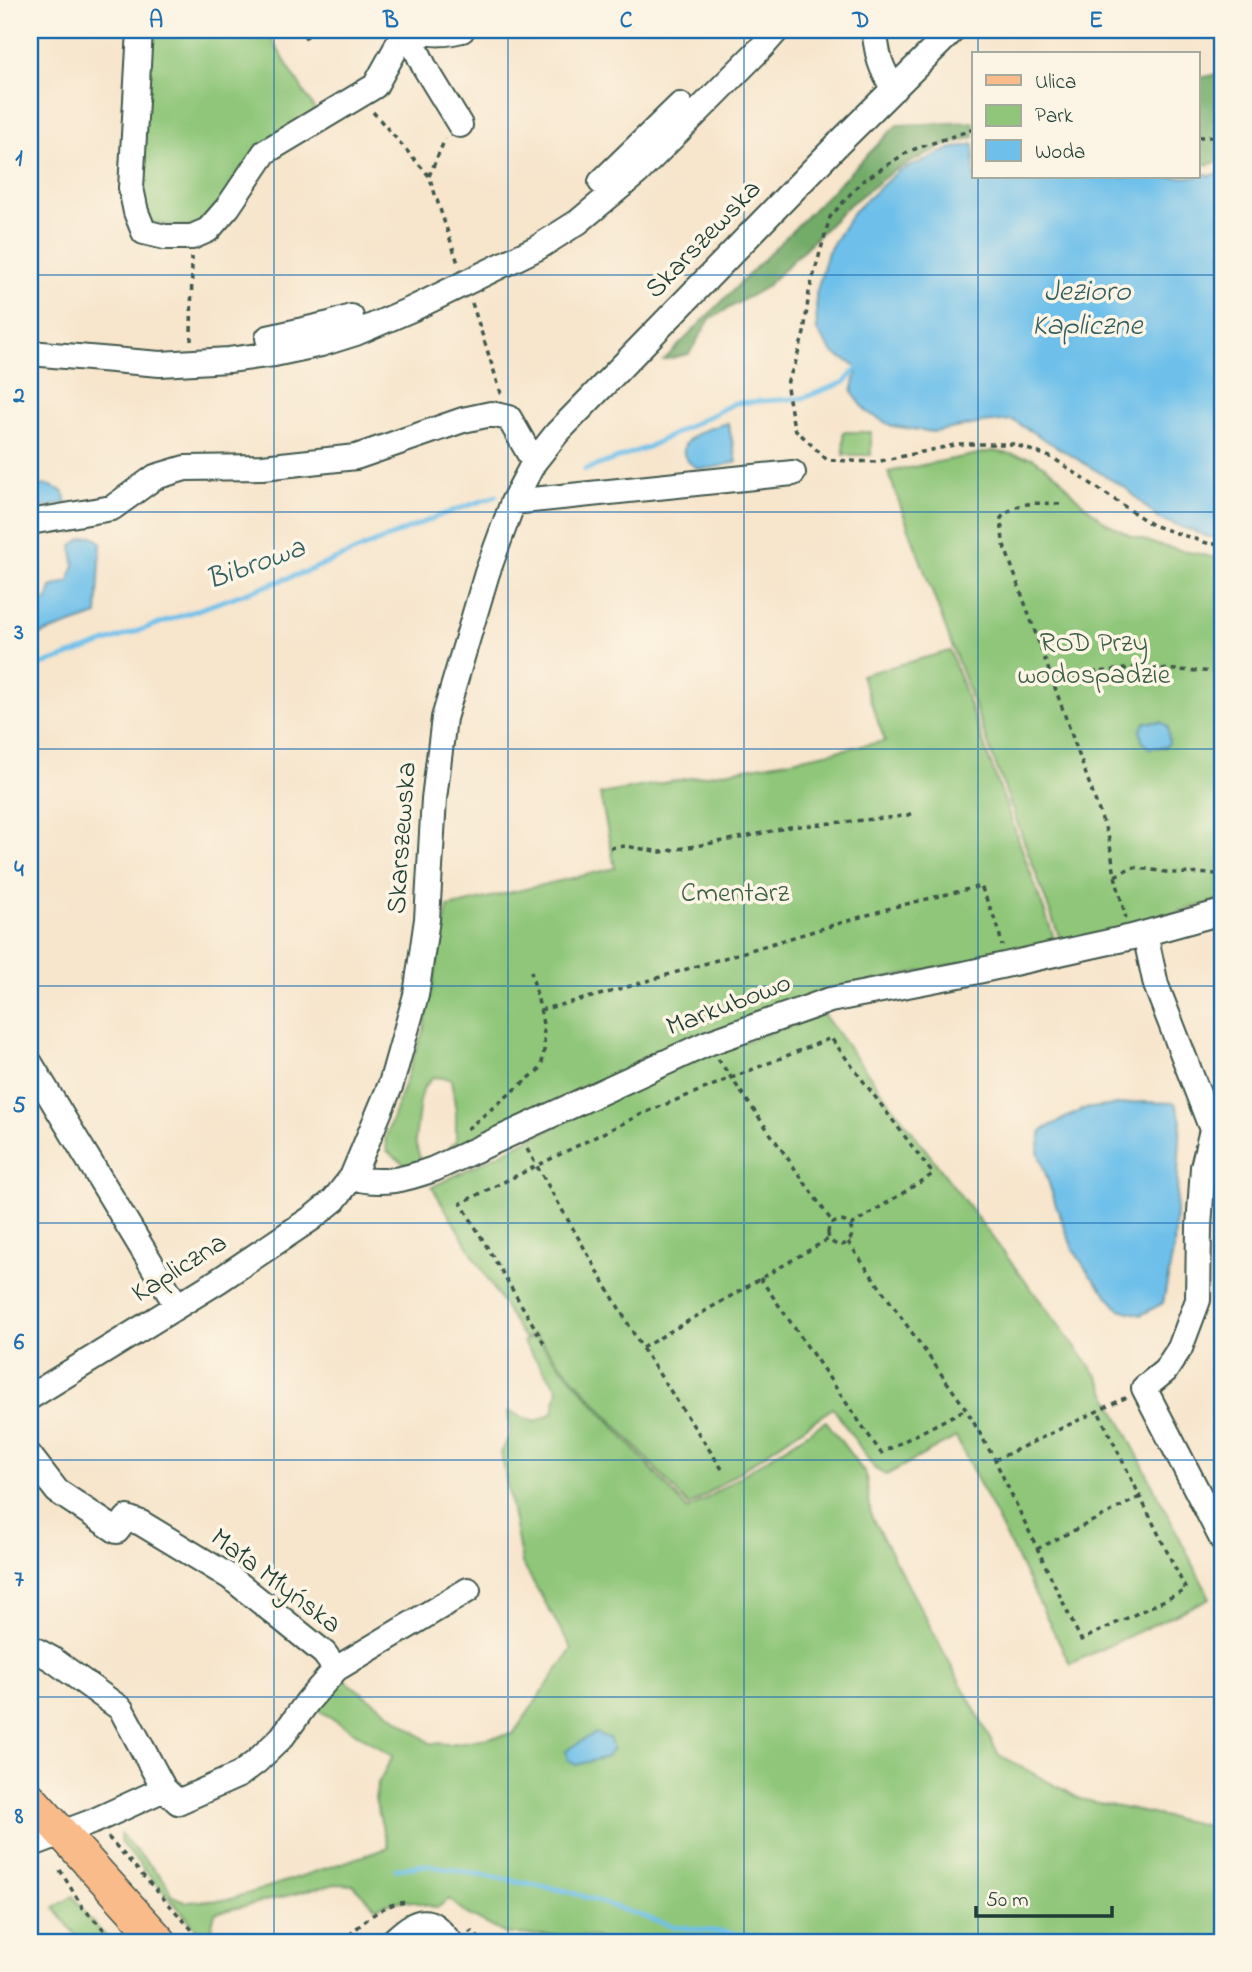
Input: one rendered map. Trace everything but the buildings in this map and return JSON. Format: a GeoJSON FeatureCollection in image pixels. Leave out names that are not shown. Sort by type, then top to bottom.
{"type":"FeatureCollection","features":[{"type":"Feature","properties":{"kind":"main road"},"geometry":{"type":"LineString","coordinates":[[34,1787],[44,1840],[161,1942]]}},
{"type":"Feature","properties":{"kind":"street"},"geometry":{"type":"LineString","coordinates":[[140,30],[131,188],[144,232],[165,237],[192,237],[208,230],[228,207],[265,152],[375,86],[405,30]]}},
{"type":"Feature","properties":{"kind":"street"},"geometry":{"type":"LineString","coordinates":[[405,30],[460,125]]}},
{"type":"Feature","properties":{"kind":"street"},"geometry":{"type":"LineString","coordinates":[[418,30],[430,34],[462,30]]}},
{"type":"Feature","properties":{"kind":"street"},"geometry":{"type":"LineString","coordinates":[[30,336],[157,347],[241,343],[330,324],[369,310],[449,275],[526,235],[577,203],[614,170],[754,30]]}},
{"type":"Feature","properties":{"kind":"street"},"geometry":{"type":"LineString","coordinates":[[30,353],[160,364],[229,360],[321,344],[356,333],[412,309],[537,248],[578,222],[638,172],[776,30]]}},
{"type":"Feature","properties":{"kind":"street"},"geometry":{"type":"LineString","coordinates":[[874,30],[878,59],[894,89]]}},
{"type":"Feature","properties":{"kind":"street","name":"Skarszewska"},"geometry":{"type":"LineString","coordinates":[[352,1177],[391,1084],[416,995],[425,929],[433,799],[444,718],[487,573],[513,502],[534,462],[557,433],[953,30]]}},
{"type":"Feature","properties":{"kind":"street"},"geometry":{"type":"LineString","coordinates":[[30,522],[112,508],[155,477],[185,468],[263,467],[356,457],[463,419],[491,414],[509,418],[534,462]]}},
{"type":"Feature","properties":{"kind":"street"},"geometry":{"type":"LineString","coordinates":[[513,502],[793,473]]}},
{"type":"Feature","properties":{"kind":"street","name":"Markubowo"},"geometry":{"type":"LineString","coordinates":[[352,1177],[367,1182],[382,1182],[408,1178],[433,1169],[708,1043],[830,1000],[1139,936],[1222,912]]}},
{"type":"Feature","properties":{"kind":"street"},"geometry":{"type":"LineString","coordinates":[[1139,936],[1222,1153]]}},
{"type":"Feature","properties":{"kind":"street"},"geometry":{"type":"LineString","coordinates":[[30,1063],[177,1306]]}},
{"type":"Feature","properties":{"kind":"street"},"geometry":{"type":"LineString","coordinates":[[1212,1130],[1203,1167],[1198,1300],[1180,1348],[1165,1371],[1144,1388],[1222,1539]]}},
{"type":"Feature","properties":{"kind":"street","name":"Kapliczna"},"geometry":{"type":"LineString","coordinates":[[30,1397],[218,1281],[312,1218],[334,1200],[352,1177]]}},
{"type":"Feature","properties":{"kind":"street","name":"Mała Młyńska"},"geometry":{"type":"LineString","coordinates":[[30,1456],[57,1491],[117,1531],[127,1518],[141,1523],[230,1577],[324,1653],[336,1669],[282,1737],[239,1774],[178,1802],[164,1789]]}},
{"type":"Feature","properties":{"kind":"street"},"geometry":{"type":"LineString","coordinates":[[336,1669],[468,1590]]}},
{"type":"Feature","properties":{"kind":"street"},"geometry":{"type":"LineString","coordinates":[[30,1647],[52,1659],[121,1709],[164,1789],[44,1840]]}},
{"type":"Feature","properties":{"kind":"street"},"geometry":{"type":"LineString","coordinates":[[392,1942],[411,1926],[422,1922],[434,1925],[450,1942]]}},
{"type":"Feature","properties":{"kind":"path"},"geometry":{"type":"LineString","coordinates":[[304,37],[318,30]]}},
{"type":"Feature","properties":{"kind":"path"},"geometry":{"type":"LineString","coordinates":[[373,113],[429,176],[458,262]]}},
{"type":"Feature","properties":{"kind":"path"},"geometry":{"type":"LineString","coordinates":[[429,176],[444,139],[460,125]]}},
{"type":"Feature","properties":{"kind":"path"},"geometry":{"type":"LineString","coordinates":[[972,131],[909,151],[861,182],[830,217],[809,292],[804,333],[788,380],[789,407],[794,428],[827,460],[876,461],[959,444],[1013,444],[1053,458],[1152,525],[1210,544],[1222,544]]}},
{"type":"Feature","properties":{"kind":"path"},"geometry":{"type":"LineString","coordinates":[[1200,137],[1222,137]]}},
{"type":"Feature","properties":{"kind":"path"},"geometry":{"type":"LineString","coordinates":[[191,346],[192,237]]}},
{"type":"Feature","properties":{"kind":"path"},"geometry":{"type":"LineString","coordinates":[[472,304],[501,393],[513,397]]}},
{"type":"Feature","properties":{"kind":"path"},"geometry":{"type":"LineString","coordinates":[[1060,504],[1028,503],[1010,508],[1001,518],[1003,542],[1109,839],[1115,876],[1139,936]]}},
{"type":"Feature","properties":{"kind":"path"},"geometry":{"type":"LineString","coordinates":[[1053,681],[1080,674],[1132,668],[1222,672]]}},
{"type":"Feature","properties":{"kind":"path"},"geometry":{"type":"LineString","coordinates":[[610,848],[625,846],[661,852],[790,827],[896,817],[915,811]]}},
{"type":"Feature","properties":{"kind":"path"},"geometry":{"type":"LineString","coordinates":[[1115,876],[1132,867],[1172,873],[1222,874]]}},
{"type":"Feature","properties":{"kind":"path"},"geometry":{"type":"LineString","coordinates":[[540,1010],[607,993],[894,907],[981,886],[998,927],[1006,965]]}},
{"type":"Feature","properties":{"kind":"path"},"geometry":{"type":"LineString","coordinates":[[459,1136],[540,1069],[545,1056],[543,1026],[531,971]]}},
{"type":"Feature","properties":{"kind":"path"},"geometry":{"type":"LineString","coordinates":[[544,1343],[461,1203],[644,1113],[831,1038],[933,1174],[850,1226]]}},
{"type":"Feature","properties":{"kind":"path"},"geometry":{"type":"LineString","coordinates":[[708,1043],[833,1223]]}},
{"type":"Feature","properties":{"kind":"path"},"geometry":{"type":"LineString","coordinates":[[517,1132],[642,1348],[724,1472]]}},
{"type":"Feature","properties":{"kind":"path"},"geometry":{"type":"LineString","coordinates":[[833,1223],[844,1222],[850,1226]]}},
{"type":"Feature","properties":{"kind":"path"},"geometry":{"type":"LineString","coordinates":[[833,1223],[828,1232],[830,1238],[838,1244],[848,1242]]}},
{"type":"Feature","properties":{"kind":"path"},"geometry":{"type":"LineString","coordinates":[[848,1242],[851,1236],[850,1226]]}},
{"type":"Feature","properties":{"kind":"path"},"geometry":{"type":"LineString","coordinates":[[642,1348],[830,1238]]}},
{"type":"Feature","properties":{"kind":"path"},"geometry":{"type":"LineString","coordinates":[[848,1242],[966,1409],[995,1460],[1081,1640],[1186,1590],[1098,1411]]}},
{"type":"Feature","properties":{"kind":"path"},"geometry":{"type":"LineString","coordinates":[[760,1278],[881,1453],[966,1409]]}},
{"type":"Feature","properties":{"kind":"path"},"geometry":{"type":"LineString","coordinates":[[995,1460],[1144,1388]]}},
{"type":"Feature","properties":{"kind":"path"},"geometry":{"type":"LineString","coordinates":[[1037,1549],[1140,1497]]}},
{"type":"Feature","properties":{"kind":"path"},"geometry":{"type":"LineString","coordinates":[[30,1766],[34,1787]]}},
{"type":"Feature","properties":{"kind":"path"},"geometry":{"type":"LineString","coordinates":[[94,1821],[203,1942]]}},
{"type":"Feature","properties":{"kind":"path"},"geometry":{"type":"LineString","coordinates":[[44,1840],[83,1908],[116,1942]]}},
{"type":"Feature","properties":{"kind":"green space"},"geometry":{"type":"Polygon","coordinates":[[[146,30],[266,30],[315,110],[206,220],[190,227],[151,223],[139,187],[146,30]]]}},
{"type":"Feature","properties":{"kind":"green space"},"geometry":{"type":"Polygon","coordinates":[[[1222,73],[1222,160],[1208,165],[1200,162],[1200,78],[1222,73]]]}},
{"type":"Feature","properties":{"kind":"green space"},"geometry":{"type":"Polygon","coordinates":[[[972,122],[972,138],[943,146],[893,171],[849,205],[766,287],[710,319],[689,354],[664,360],[897,125],[972,122]]]}},
{"type":"Feature","properties":{"kind":"green space"},"geometry":{"type":"Polygon","coordinates":[[[843,432],[871,432],[871,455],[844,455],[843,432]]]}},
{"type":"Feature","properties":{"kind":"green space","name":"ROD Przy wodospadzie"},"geometry":{"type":"Polygon","coordinates":[[[993,451],[1033,458],[1057,475],[1080,501],[1105,522],[1129,535],[1161,546],[1222,559],[1222,899],[1063,947],[888,472],[993,451]]]}},
{"type":"Feature","properties":{"kind":"green space","name":"Cmentarz"},"geometry":{"type":"Polygon","coordinates":[[[950,651],[1056,943],[821,992],[448,1153],[456,1142],[456,1111],[451,1079],[433,1077],[424,1087],[420,1100],[415,1141],[421,1162],[407,1166],[387,1151],[385,1139],[424,1028],[448,907],[615,868],[600,794],[885,741],[861,675],[950,651]]]}},
{"type":"Feature","properties":{"kind":"green space"},"geometry":{"type":"Polygon","coordinates":[[[823,1014],[1098,1377],[1210,1598],[1070,1664],[956,1437],[886,1475],[875,1469],[833,1408],[689,1506],[534,1334],[524,1339],[432,1187],[706,1055],[823,1014]]]}},
{"type":"Feature","properties":{"kind":"green space"},"geometry":{"type":"Polygon","coordinates":[[[534,1336],[688,1510],[826,1421],[866,1475],[871,1516],[999,1755],[1080,1799],[1209,1826],[1222,1821],[1222,1942],[599,1942],[596,1937],[506,1934],[467,1914],[449,1899],[437,1908],[406,1901],[376,1908],[354,1885],[336,1884],[215,1913],[208,1942],[120,1842],[120,1834],[165,1881],[172,1896],[187,1902],[228,1900],[388,1848],[375,1799],[378,1783],[393,1756],[312,1706],[338,1675],[430,1743],[450,1744],[513,1734],[572,1649],[522,1563],[501,1453],[510,1434],[508,1411],[535,1422],[553,1413],[558,1389],[523,1342],[534,1336]]]}},
{"type":"Feature","properties":{"kind":"green space"},"geometry":{"type":"Polygon","coordinates":[[[73,1896],[89,1919],[111,1942],[81,1942],[54,1908],[73,1896]]]}},
{"type":"Feature","properties":{"kind":"water","name":"Jezioro Kapliczne"},"geometry":{"type":"Polygon","coordinates":[[[972,144],[972,178],[1200,178],[1200,172],[1210,176],[1222,172],[1222,537],[1209,537],[1159,519],[1127,489],[1012,420],[933,432],[892,426],[867,412],[852,392],[858,367],[833,353],[817,331],[816,294],[828,252],[853,212],[897,172],[950,149],[972,144]]]}},
{"type":"Feature","properties":{"kind":"water"},"geometry":{"type":"Polygon","coordinates":[[[728,423],[737,462],[702,469],[689,462],[684,450],[691,438],[728,423]]]}},
{"type":"Feature","properties":{"kind":"water"},"geometry":{"type":"Polygon","coordinates":[[[47,485],[63,493],[66,503],[35,509],[30,502],[35,487],[47,485]]]}},
{"type":"Feature","properties":{"kind":"water"},"geometry":{"type":"Polygon","coordinates":[[[93,536],[101,542],[97,615],[30,638],[30,603],[47,601],[51,587],[69,581],[74,565],[72,545],[83,538],[93,536]]]}},
{"type":"Feature","properties":{"kind":"water"},"geometry":{"type":"Polygon","coordinates":[[[1145,722],[1162,722],[1168,727],[1169,743],[1165,747],[1149,748],[1142,741],[1140,731],[1145,722]]]}},
{"type":"Feature","properties":{"kind":"water"},"geometry":{"type":"Polygon","coordinates":[[[1139,1102],[1175,1103],[1181,1120],[1174,1247],[1163,1303],[1141,1315],[1119,1309],[1090,1275],[1073,1249],[1038,1151],[1042,1130],[1083,1109],[1139,1102]]]}},
{"type":"Feature","properties":{"kind":"water"},"geometry":{"type":"Polygon","coordinates":[[[595,1733],[609,1738],[613,1749],[606,1757],[576,1765],[568,1760],[566,1751],[595,1733]]]}},
{"type":"Feature","properties":{"kind":"waterway","name":"Bibrowa"},"geometry":{"type":"LineString","coordinates":[[585,470],[648,447],[735,403],[803,398],[845,382],[858,367]]}},
{"type":"Feature","properties":{"kind":"waterway","name":"Bibrowa"},"geometry":{"type":"LineString","coordinates":[[30,669],[308,571],[441,515],[496,496]]}},
{"type":"Feature","properties":{"kind":"waterway"},"geometry":{"type":"LineString","coordinates":[[396,1869],[427,1865],[489,1876],[567,1891],[672,1926],[783,1942]]}}]}
